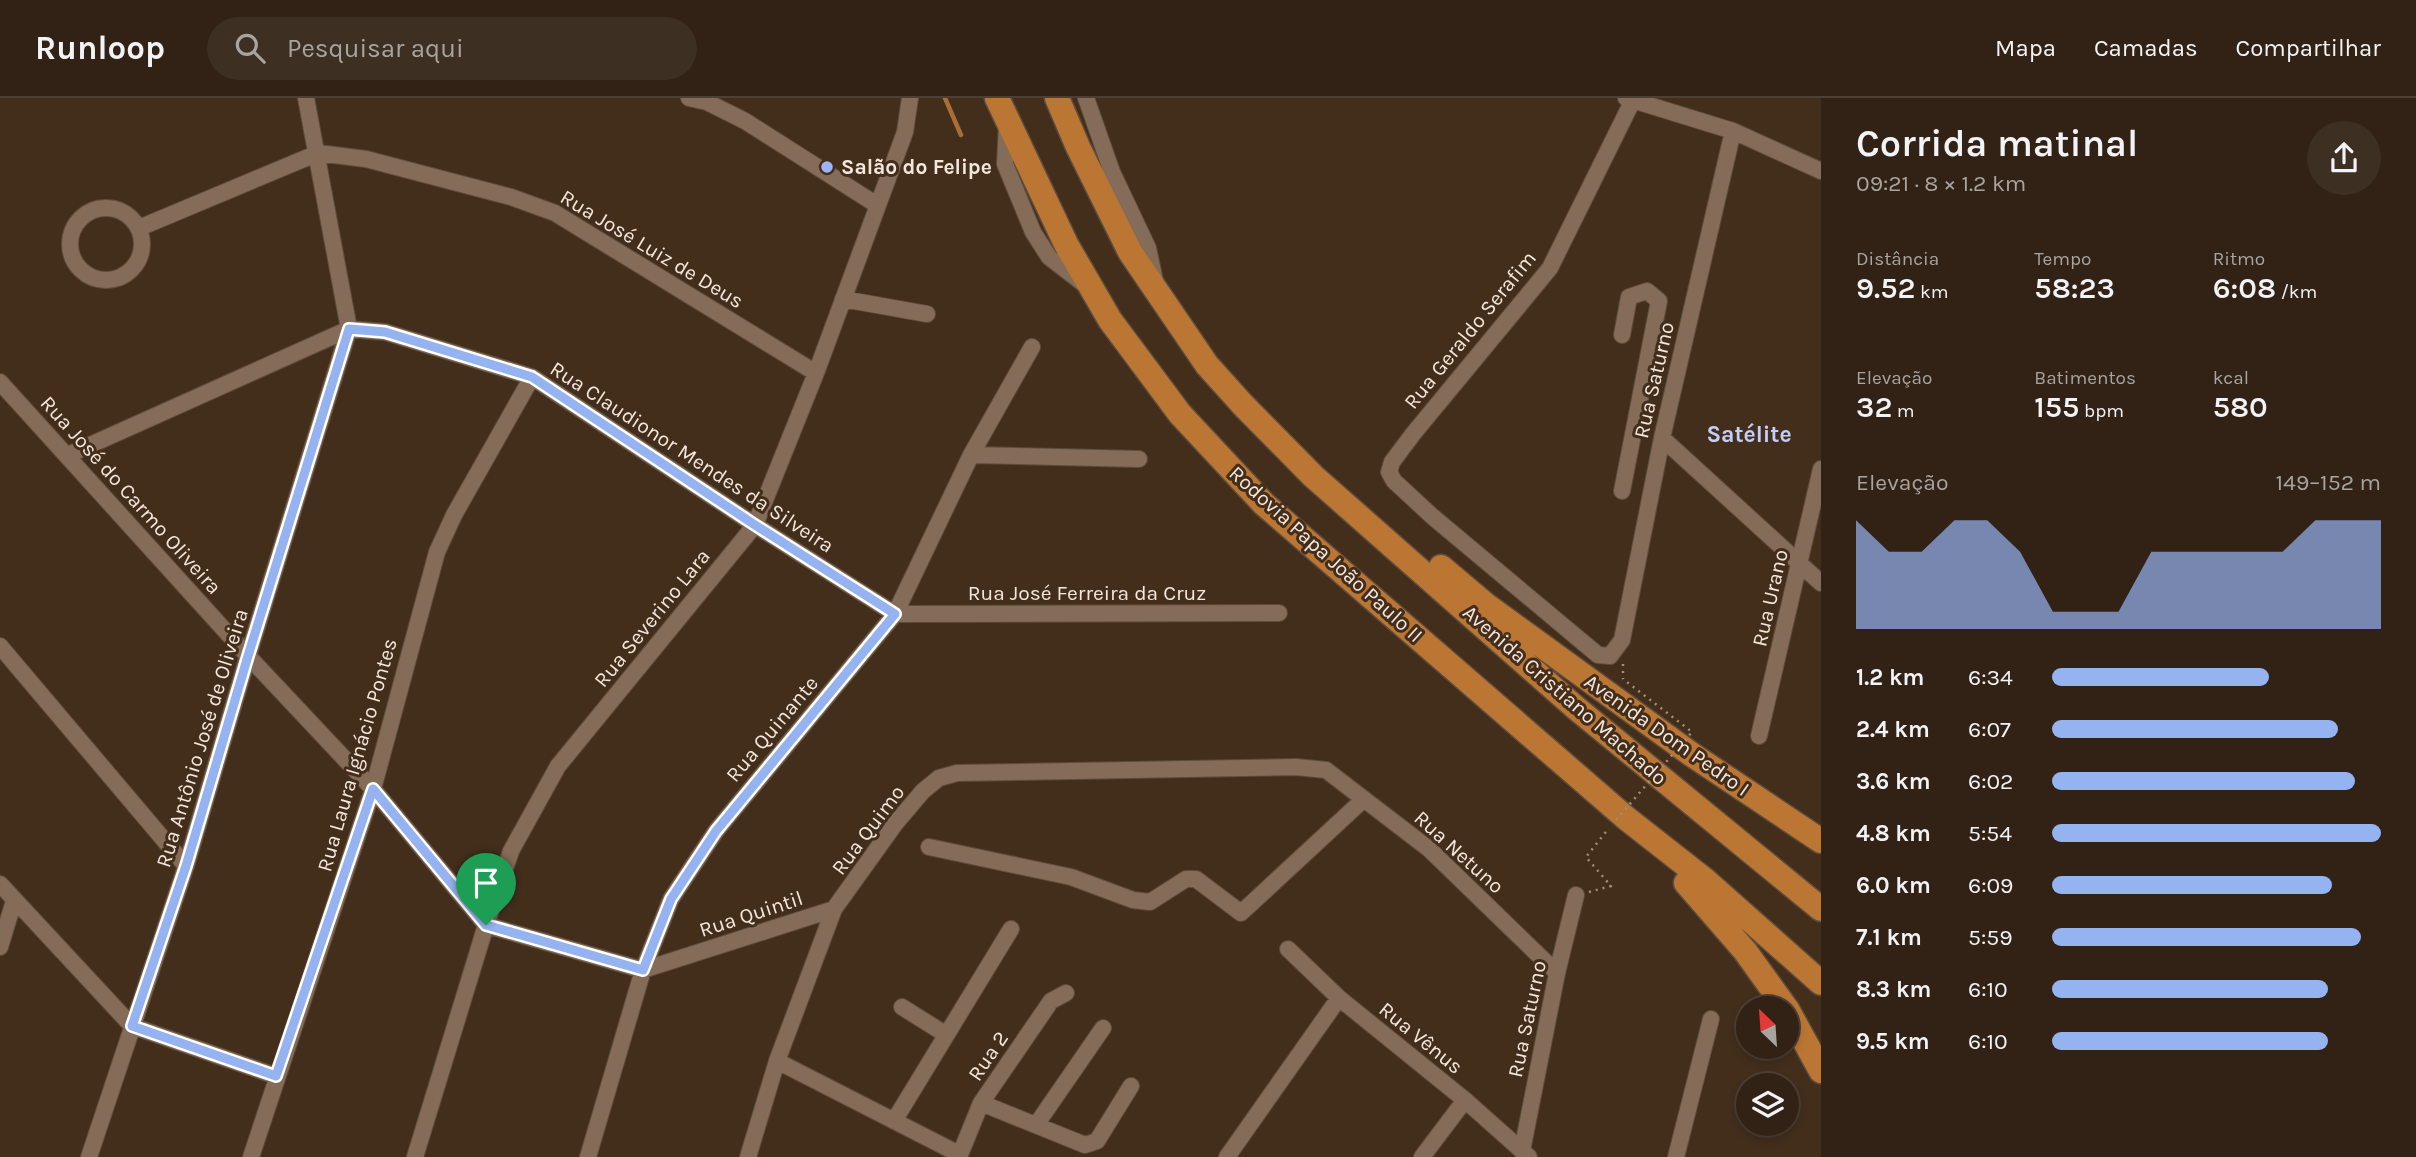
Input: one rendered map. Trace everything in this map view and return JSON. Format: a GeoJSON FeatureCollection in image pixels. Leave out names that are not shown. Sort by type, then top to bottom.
{"type":"FeatureCollection","features":[{"type":"Feature","properties":{"kind":"highway"},"geometry":{"type":"LineString","coordinates":[[1056,98],[1130,252],[1159,297],[1207,365],[1313,476]]}},
{"type":"Feature","properties":{"kind":"highway","name":"Rodovia Papa João Paulo II"},"geometry":{"type":"LineString","coordinates":[[1002,108],[1066,244],[1093,291],[1110,320],[1180,414],[1264,504],[1618,821]]}},
{"type":"Feature","properties":{"kind":"highway","name":"Avenida Dom Pedro I"},"geometry":{"type":"LineString","coordinates":[[1313,476],[1356,496],[1486,605],[1691,754],[1821,841]]}},
{"type":"Feature","properties":{"kind":"highway","name":"Avenida Cristiano Machado"},"geometry":{"type":"LineString","coordinates":[[1313,476],[1576,708],[1821,909]]}},
{"type":"Feature","properties":{"kind":"highway"},"geometry":{"type":"LineString","coordinates":[[1618,821],[1705,880],[1821,983]]}},
{"type":"Feature","properties":{"kind":"highway"},"geometry":{"type":"LineString","coordinates":[[1618,821],[1708,906],[1778,996]]}},
{"type":"Feature","properties":{"kind":"highway"},"geometry":{"type":"LineString","coordinates":[[1799,1032],[1821,1071]]}},
{"type":"Feature","properties":{"kind":"street"},"geometry":{"type":"LineString","coordinates":[[306,98],[349,329]]}},
{"type":"Feature","properties":{"kind":"street"},"geometry":{"type":"LineString","coordinates":[[690,98],[707,102],[746,121],[877,205]]}},
{"type":"Feature","properties":{"kind":"street","name":"Rua Severino Lara"},"geometry":{"type":"LineString","coordinates":[[415,1157],[511,851],[558,766],[755,525],[816,373],[905,132],[910,98]]}},
{"type":"Feature","properties":{"kind":"street"},"geometry":{"type":"LineString","coordinates":[[1086,98],[1112,172],[1148,248],[1159,297]]}},
{"type":"Feature","properties":{"kind":"street"},"geometry":{"type":"LineString","coordinates":[[1629,99],[1733,131],[1821,171]]}},
{"type":"Feature","properties":{"kind":"street","name":"Rua Geraldo Serafim"},"geometry":{"type":"LineString","coordinates":[[1622,640],[1610,656],[1598,655],[1433,517],[1394,481],[1389,472],[1392,462],[1413,434],[1550,268],[1629,99]]}},
{"type":"Feature","properties":{"kind":"street","name":"Rua Saturno"},"geometry":{"type":"LineString","coordinates":[[1622,640],[1664,430],[1733,131]]}},
{"type":"Feature","properties":{"kind":"street","name":"Rua José Luiz de Deus"},"geometry":{"type":"LineString","coordinates":[[139,228],[318,153],[366,159],[511,197],[555,213],[816,373]]}},
{"type":"Feature","properties":{"kind":"street"},"geometry":{"type":"LineString","coordinates":[[113,208],[133,219],[139,228],[142,253],[137,264],[117,279],[104,281],[92,278],[74,261],[70,238],[81,218],[90,212],[113,208]]}},
{"type":"Feature","properties":{"kind":"street"},"geometry":{"type":"LineString","coordinates":[[1622,335],[1629,297],[1647,291],[1659,301],[1622,491]]}},
{"type":"Feature","properties":{"kind":"street"},"geometry":{"type":"LineString","coordinates":[[843,299],[927,314]]}},
{"type":"Feature","properties":{"kind":"street","name":"Rua Claudionor Mendes da Silveira"},"geometry":{"type":"LineString","coordinates":[[68,455],[349,329],[385,332],[532,377],[895,614]]}},
{"type":"Feature","properties":{"kind":"street","name":"Rua Antônio José de Oliveira"},"geometry":{"type":"LineString","coordinates":[[89,1157],[186,866],[349,329]]}},
{"type":"Feature","properties":{"kind":"street","name":"Rua Quinante"},"geometry":{"type":"LineString","coordinates":[[588,1157],[643,970],[671,899],[716,831],[895,614],[971,455],[1032,347]]}},
{"type":"Feature","properties":{"kind":"street","name":"Rua Laura Ignácio Pontes"},"geometry":{"type":"LineString","coordinates":[[251,1157],[373,789],[437,552],[454,515],[532,377]]}},
{"type":"Feature","properties":{"kind":"street","name":"Rua José do Carmo Oliveira"},"geometry":{"type":"LineString","coordinates":[[0,382],[248,656],[373,789]]}},
{"type":"Feature","properties":{"kind":"street"},"geometry":{"type":"LineString","coordinates":[[1637,421],[1664,430],[1821,583]]}},
{"type":"Feature","properties":{"kind":"street"},"geometry":{"type":"LineString","coordinates":[[971,455],[1139,459]]}},
{"type":"Feature","properties":{"kind":"street","name":"Rua Urano"},"geometry":{"type":"LineString","coordinates":[[1759,736],[1821,469]]}},
{"type":"Feature","properties":{"kind":"street","name":"Rua José Ferreira da Cruz"},"geometry":{"type":"LineString","coordinates":[[895,614],[1279,613]]}},
{"type":"Feature","properties":{"kind":"street"},"geometry":{"type":"LineString","coordinates":[[0,646],[186,866]]}},
{"type":"Feature","properties":{"kind":"street","name":"Rua Quimo"},"geometry":{"type":"LineString","coordinates":[[748,1157],[777,1061],[834,909],[895,824],[923,791],[939,778],[957,773],[1296,767],[1326,771]]}},
{"type":"Feature","properties":{"kind":"street","name":"Rua Netuno"},"geometry":{"type":"LineString","coordinates":[[1326,771],[1429,849],[1557,973]]}},
{"type":"Feature","properties":{"kind":"street"},"geometry":{"type":"LineString","coordinates":[[373,789],[486,925],[643,970]]}},
{"type":"Feature","properties":{"kind":"street"},"geometry":{"type":"LineString","coordinates":[[929,847],[1071,877],[1133,900],[1150,902],[1186,879],[1196,879],[1241,914],[1364,799]]}},
{"type":"Feature","properties":{"kind":"street"},"geometry":{"type":"LineString","coordinates":[[0,884],[132,1026],[276,1076]]}},
{"type":"Feature","properties":{"kind":"street","name":"Rua Saturno"},"geometry":{"type":"LineString","coordinates":[[1525,1154],[1557,973],[1576,895]]}},
{"type":"Feature","properties":{"kind":"street"},"geometry":{"type":"LineString","coordinates":[[0,947],[15,901]]}},
{"type":"Feature","properties":{"kind":"street","name":"Rua Quintil"},"geometry":{"type":"LineString","coordinates":[[643,970],[834,909]]}},
{"type":"Feature","properties":{"kind":"street"},"geometry":{"type":"LineString","coordinates":[[894,1121],[1011,929]]}},
{"type":"Feature","properties":{"kind":"street","name":"Rua Vênus"},"geometry":{"type":"LineString","coordinates":[[1288,949],[1339,998],[1465,1100],[1525,1154]]}},
{"type":"Feature","properties":{"kind":"street","name":"Rua 2"},"geometry":{"type":"LineString","coordinates":[[959,1155],[981,1104],[1051,1001],[1066,993]]}},
{"type":"Feature","properties":{"kind":"street"},"geometry":{"type":"LineString","coordinates":[[1227,1157],[1339,998]]}},
{"type":"Feature","properties":{"kind":"street"},"geometry":{"type":"LineString","coordinates":[[902,1007],[945,1034]]}},
{"type":"Feature","properties":{"kind":"street"},"geometry":{"type":"LineString","coordinates":[[1676,1157],[1711,1018]]}},
{"type":"Feature","properties":{"kind":"street"},"geometry":{"type":"LineString","coordinates":[[1037,1125],[1103,1028]]}},
{"type":"Feature","properties":{"kind":"street"},"geometry":{"type":"LineString","coordinates":[[777,1061],[959,1155]]}},
{"type":"Feature","properties":{"kind":"street"},"geometry":{"type":"LineString","coordinates":[[981,1104],[1085,1145],[1097,1141],[1131,1086]]}},
{"type":"Feature","properties":{"kind":"street"},"geometry":{"type":"LineString","coordinates":[[1422,1157],[1465,1100]]}},
{"type":"Feature","properties":{"kind":"path"},"geometry":{"type":"LineString","coordinates":[[1576,895],[1611,886],[1586,857],[1692,732],[1623,679]]}},
{"type":"Feature","properties":{"kind":"waterway"},"geometry":{"type":"LineString","coordinates":[[945,98],[961,135]]}},
{"type":"Feature","properties":{"kind":"place","name":"Salão do Felipe"},"geometry":{"type":"Point","coordinates":[827,167]}},
{"type":"Feature","properties":{"kind":"district","name":"Satélite"},"geometry":{"type":"Point","coordinates":[1749,434]}},
{"type":"Feature","properties":{"kind":"route"},"geometry":{"type":"LineString","coordinates":[[349,329],[385,332],[532,377],[895,614],[716,831],[671,899],[643,970],[486,925],[373,789],[276,1076],[132,1026],[186,866],[349,329]]}}]}
